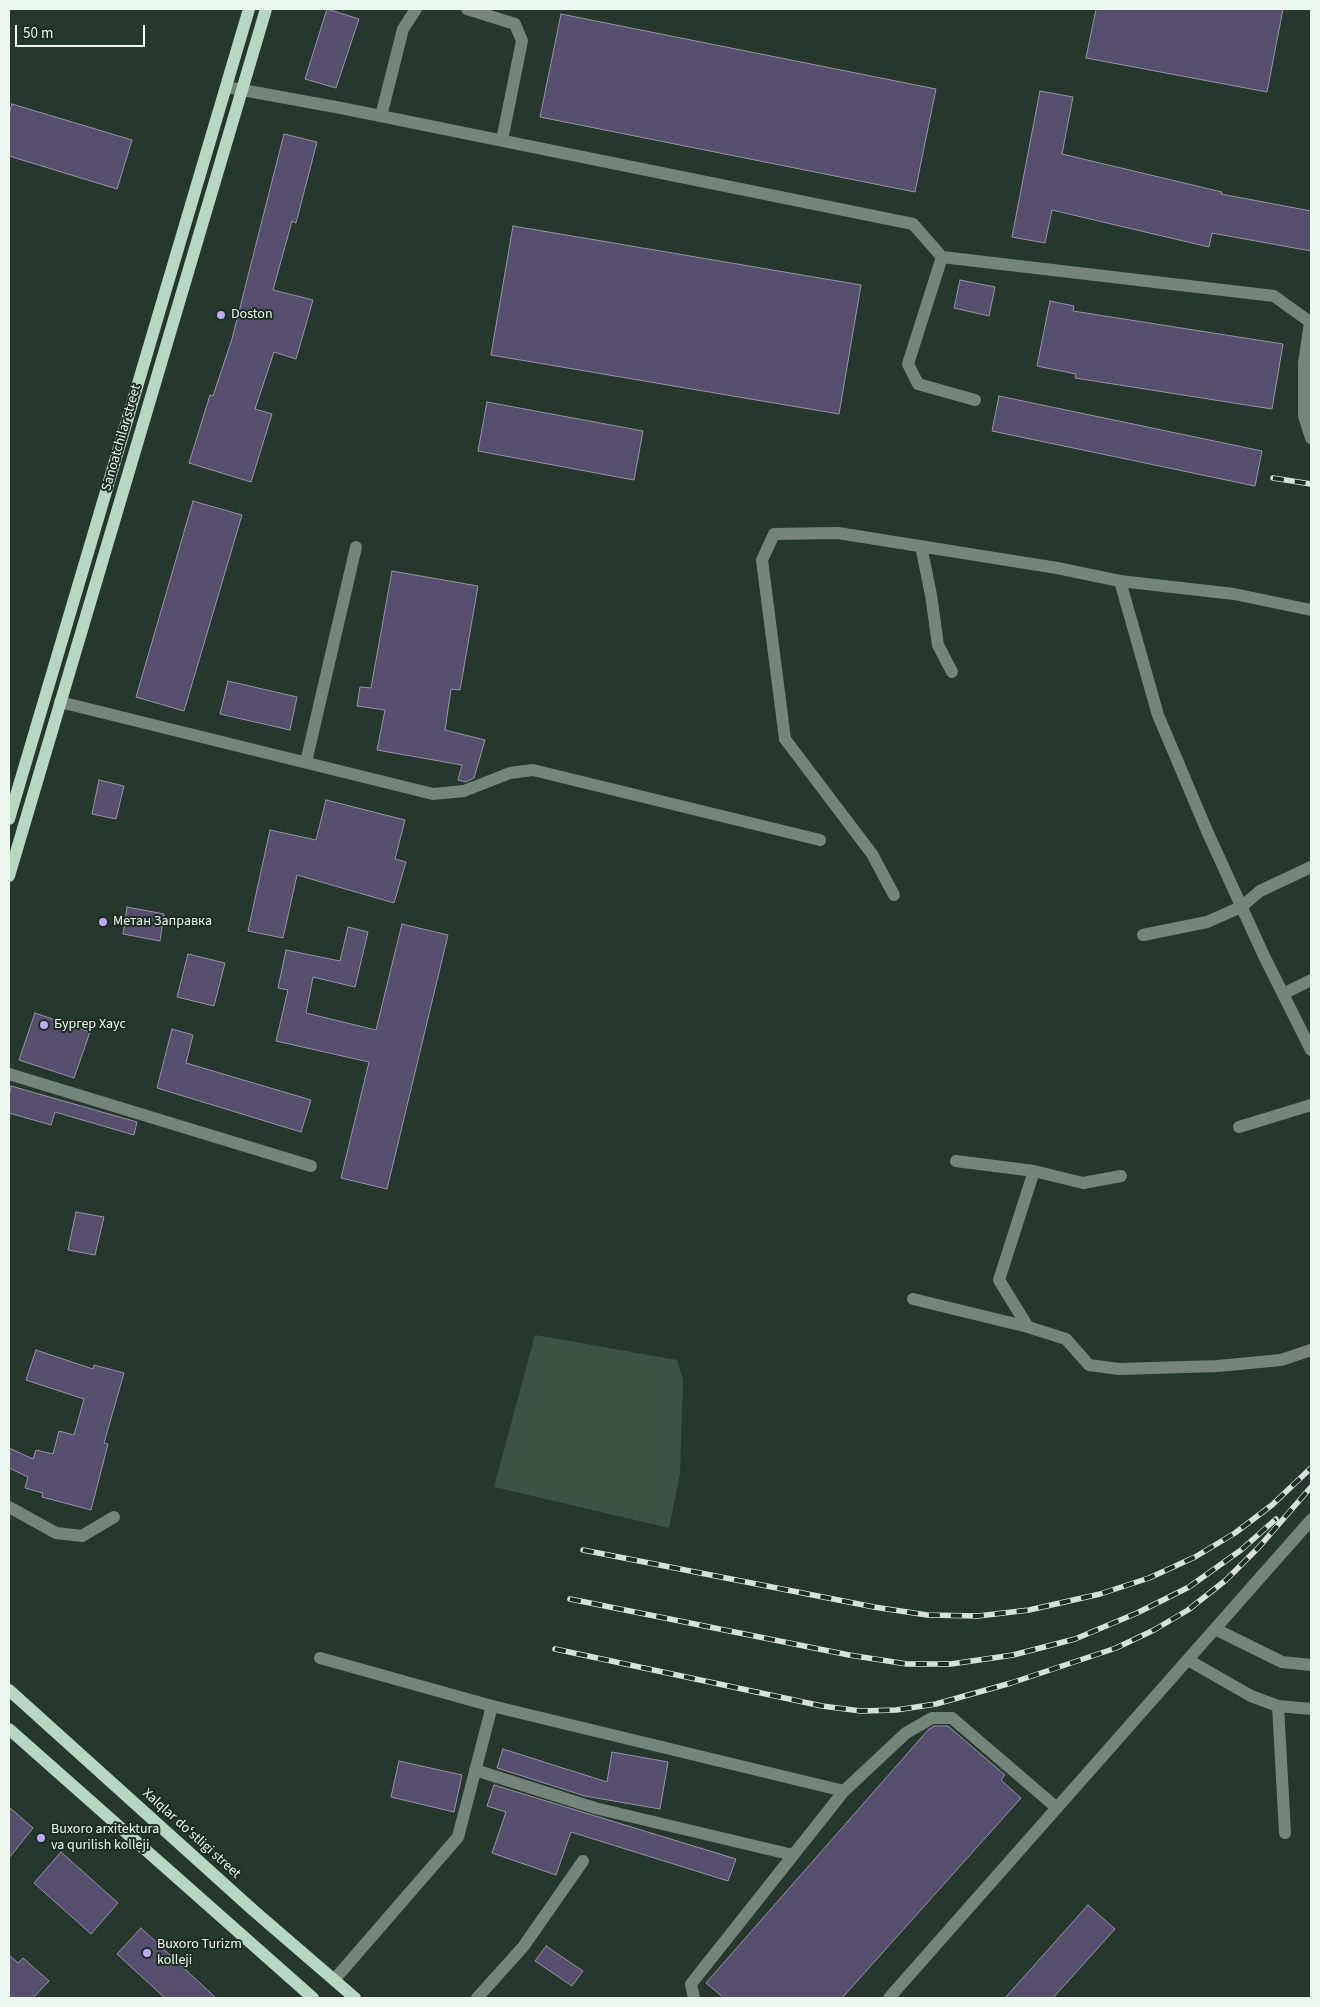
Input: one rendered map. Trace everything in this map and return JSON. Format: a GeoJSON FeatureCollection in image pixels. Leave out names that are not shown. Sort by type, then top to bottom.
{"type":"FeatureCollection","features":[{"type":"Feature","properties":{"kind":"main road","name":"Sanoatchilar street"},"geometry":{"type":"LineString","coordinates":[[9,818],[249,9]]}},
{"type":"Feature","properties":{"kind":"main road","name":"Sanoatchilar street"},"geometry":{"type":"LineString","coordinates":[[9,876],[266,9]]}},
{"type":"Feature","properties":{"kind":"main road","name":"Xalqlar doʻstligi street"},"geometry":{"type":"LineString","coordinates":[[9,1690],[355,1998]]}},
{"type":"Feature","properties":{"kind":"main road"},"geometry":{"type":"LineString","coordinates":[[9,1729],[313,1998]]}},
{"type":"Feature","properties":{"kind":"street"},"geometry":{"type":"LineString","coordinates":[[381,116],[403,28],[416,9]]}},
{"type":"Feature","properties":{"kind":"street"},"geometry":{"type":"LineString","coordinates":[[467,9],[515,24],[522,41],[502,140]]}},
{"type":"Feature","properties":{"kind":"street"},"geometry":{"type":"LineString","coordinates":[[226,87],[502,140],[913,224],[942,258],[1274,296],[1310,322],[1304,363],[1304,416],[1311,438]]}},
{"type":"Feature","properties":{"kind":"street"},"geometry":{"type":"LineString","coordinates":[[942,258],[908,364],[918,384],[975,400]]}},
{"type":"Feature","properties":{"kind":"street"},"geometry":{"type":"LineString","coordinates":[[894,895],[872,854],[785,739],[762,560],[774,534],[838,533],[1057,568],[1120,581],[1234,594],[1311,610]]}},
{"type":"Feature","properties":{"kind":"street"},"geometry":{"type":"LineString","coordinates":[[921,546],[938,645],[952,672]]}},
{"type":"Feature","properties":{"kind":"street"},"geometry":{"type":"LineString","coordinates":[[306,762],[356,547]]}},
{"type":"Feature","properties":{"kind":"street"},"geometry":{"type":"LineString","coordinates":[[1120,581],[1158,715],[1241,907],[1311,1050]]}},
{"type":"Feature","properties":{"kind":"street"},"geometry":{"type":"LineString","coordinates":[[60,702],[433,794],[464,791],[510,773],[533,770],[820,840]]}},
{"type":"Feature","properties":{"kind":"street"},"geometry":{"type":"LineString","coordinates":[[1143,935],[1207,922],[1241,907],[1260,891],[1311,867]]}},
{"type":"Feature","properties":{"kind":"street"},"geometry":{"type":"LineString","coordinates":[[1283,994],[1311,980]]}},
{"type":"Feature","properties":{"kind":"street"},"geometry":{"type":"LineString","coordinates":[[9,1074],[311,1166]]}},
{"type":"Feature","properties":{"kind":"street"},"geometry":{"type":"LineString","coordinates":[[1239,1127],[1311,1105]]}},
{"type":"Feature","properties":{"kind":"street"},"geometry":{"type":"LineString","coordinates":[[956,1161],[1034,1171],[1083,1183],[1121,1176]]}},
{"type":"Feature","properties":{"kind":"street"},"geometry":{"type":"LineString","coordinates":[[1028,1327],[999,1280],[1034,1171]]}},
{"type":"Feature","properties":{"kind":"street"},"geometry":{"type":"LineString","coordinates":[[913,1299],[1028,1327],[1066,1339],[1089,1365],[1119,1369],[1218,1366],[1281,1360],[1311,1350]]}},
{"type":"Feature","properties":{"kind":"street"},"geometry":{"type":"LineString","coordinates":[[9,1507],[56,1533],[82,1536],[114,1517]]}},
{"type":"Feature","properties":{"kind":"street"},"geometry":{"type":"LineString","coordinates":[[889,1998],[1311,1520]]}},
{"type":"Feature","properties":{"kind":"street"},"geometry":{"type":"LineString","coordinates":[[1215,1629],[1282,1662],[1311,1665]]}},
{"type":"Feature","properties":{"kind":"street"},"geometry":{"type":"LineString","coordinates":[[320,1658],[492,1706],[844,1791]]}},
{"type":"Feature","properties":{"kind":"street"},"geometry":{"type":"LineString","coordinates":[[1188,1660],[1252,1696],[1278,1706],[1311,1709]]}},
{"type":"Feature","properties":{"kind":"street"},"geometry":{"type":"LineString","coordinates":[[334,1980],[458,1837],[492,1706]]}},
{"type":"Feature","properties":{"kind":"street"},"geometry":{"type":"LineString","coordinates":[[1278,1706],[1285,1833]]}},
{"type":"Feature","properties":{"kind":"street"},"geometry":{"type":"LineString","coordinates":[[694,1998],[691,1984],[844,1791],[906,1733],[932,1718],[941,1716],[952,1718],[1058,1808]]}},
{"type":"Feature","properties":{"kind":"street"},"geometry":{"type":"LineString","coordinates":[[476,1770],[595,1808],[793,1855]]}},
{"type":"Feature","properties":{"kind":"street"},"geometry":{"type":"LineString","coordinates":[[477,1998],[523,1946],[583,1861]]}},
{"type":"Feature","properties":{"kind":"green space"},"geometry":{"type":"Polygon","coordinates":[[[535,1335],[677,1360],[683,1380],[680,1474],[669,1528],[494,1487],[535,1335]]]}},
{"type":"Feature","properties":{"kind":"building"},"geometry":{"type":"Polygon","coordinates":[[[327,9],[359,19],[336,88],[305,79],[327,9]]]}},
{"type":"Feature","properties":{"kind":"building"},"geometry":{"type":"Polygon","coordinates":[[[1096,9],[1283,9],[1267,92],[1086,58],[1096,9]]]}},
{"type":"Feature","properties":{"kind":"building"},"geometry":{"type":"Polygon","coordinates":[[[561,14],[936,89],[915,192],[540,117],[561,14]]]}},
{"type":"Feature","properties":{"kind":"building"},"geometry":{"type":"Polygon","coordinates":[[[1040,91],[1073,97],[1062,154],[1222,192],[1221,194],[1311,211],[1311,251],[1212,233],[1209,247],[1052,210],[1045,243],[1012,237],[1040,91]]]}},
{"type":"Feature","properties":{"kind":"building"},"geometry":{"type":"Polygon","coordinates":[[[12,104],[132,140],[117,189],[9,156],[9,113],[12,104]]]}},
{"type":"Feature","properties":{"kind":"building"},"geometry":{"type":"Polygon","coordinates":[[[284,134],[317,142],[296,223],[292,221],[273,290],[313,300],[296,359],[274,352],[255,409],[272,414],[251,482],[189,463],[210,395],[213,396],[232,339],[284,134]]]}},
{"type":"Feature","properties":{"kind":"building"},"geometry":{"type":"Polygon","coordinates":[[[513,226],[861,285],[839,414],[491,355],[513,226]]]}},
{"type":"Feature","properties":{"kind":"building"},"geometry":{"type":"Polygon","coordinates":[[[960,280],[995,287],[989,316],[954,308],[960,280]]]}},
{"type":"Feature","properties":{"kind":"building"},"geometry":{"type":"Polygon","coordinates":[[[1050,301],[1074,306],[1073,311],[1283,344],[1272,409],[1075,378],[1076,374],[1037,366],[1050,301]]]}},
{"type":"Feature","properties":{"kind":"building"},"geometry":{"type":"Polygon","coordinates":[[[999,396],[1262,451],[1255,486],[992,431],[999,396]]]}},
{"type":"Feature","properties":{"kind":"building"},"geometry":{"type":"Polygon","coordinates":[[[487,402],[643,431],[634,480],[478,451],[487,402]]]}},
{"type":"Feature","properties":{"kind":"building"},"geometry":{"type":"Polygon","coordinates":[[[193,501],[242,515],[184,711],[136,697],[193,501]]]}},
{"type":"Feature","properties":{"kind":"building"},"geometry":{"type":"Polygon","coordinates":[[[392,571],[478,586],[460,690],[451,689],[445,730],[485,740],[474,778],[466,782],[458,780],[462,765],[377,750],[385,710],[357,706],[360,687],[371,688],[392,571]]]}},
{"type":"Feature","properties":{"kind":"building"},"geometry":{"type":"Polygon","coordinates":[[[228,681],[297,697],[290,730],[220,714],[228,681]]]}},
{"type":"Feature","properties":{"kind":"building"},"geometry":{"type":"Polygon","coordinates":[[[99,780],[124,786],[116,819],[92,814],[99,780]]]}},
{"type":"Feature","properties":{"kind":"building"},"geometry":{"type":"Polygon","coordinates":[[[326,800],[405,820],[395,859],[406,862],[394,903],[297,875],[283,938],[248,931],[270,830],[316,840],[326,800]]]}},
{"type":"Feature","properties":{"kind":"building"},"geometry":{"type":"Polygon","coordinates":[[[127,907],[164,914],[160,941],[123,934],[127,907]]]}},
{"type":"Feature","properties":{"kind":"building"},"geometry":{"type":"Polygon","coordinates":[[[402,924],[448,935],[387,1189],[341,1178],[369,1062],[276,1041],[288,990],[278,988],[286,950],[340,961],[348,927],[368,932],[355,987],[313,977],[306,1013],[376,1030],[402,924]]]}},
{"type":"Feature","properties":{"kind":"building"},"geometry":{"type":"Polygon","coordinates":[[[188,954],[225,963],[214,1006],[177,997],[188,954]]]}},
{"type":"Feature","properties":{"kind":"building"},"geometry":{"type":"Polygon","coordinates":[[[35,1013],[90,1032],[74,1078],[19,1060],[35,1013]]]}},
{"type":"Feature","properties":{"kind":"building"},"geometry":{"type":"Polygon","coordinates":[[[172,1029],[193,1035],[186,1063],[311,1100],[301,1132],[157,1088],[172,1029]]]}},
{"type":"Feature","properties":{"kind":"building"},"geometry":{"type":"Polygon","coordinates":[[[11,1086],[137,1122],[134,1135],[55,1112],[51,1125],[9,1113],[11,1086]]]}},
{"type":"Feature","properties":{"kind":"building"},"geometry":{"type":"Polygon","coordinates":[[[76,1212],[104,1217],[95,1255],[68,1250],[76,1212]]]}},
{"type":"Feature","properties":{"kind":"building"},"geometry":{"type":"Polygon","coordinates":[[[36,1350],[93,1369],[94,1365],[124,1373],[104,1443],[108,1444],[91,1510],[42,1497],[43,1493],[25,1488],[28,1477],[9,1468],[9,1448],[33,1459],[36,1450],[53,1454],[59,1431],[74,1435],[84,1399],[26,1380],[36,1350]]]}},
{"type":"Feature","properties":{"kind":"building"},"geometry":{"type":"Polygon","coordinates":[[[934,1726],[948,1726],[1005,1775],[1001,1780],[1021,1798],[842,1998],[724,1998],[706,1983],[928,1730],[934,1726]]]}},
{"type":"Feature","properties":{"kind":"building"},"geometry":{"type":"Polygon","coordinates":[[[503,1749],[607,1782],[612,1752],[668,1762],[660,1809],[585,1796],[497,1768],[503,1749]]]}},
{"type":"Feature","properties":{"kind":"building"},"geometry":{"type":"Polygon","coordinates":[[[399,1761],[462,1775],[454,1812],[391,1797],[399,1761]]]}},
{"type":"Feature","properties":{"kind":"building"},"geometry":{"type":"Polygon","coordinates":[[[494,1785],[736,1859],[728,1881],[571,1832],[556,1875],[492,1853],[506,1812],[487,1806],[494,1785]]]}},
{"type":"Feature","properties":{"kind":"building"},"geometry":{"type":"Polygon","coordinates":[[[9,1807],[33,1828],[9,1858],[9,1807]]]}},
{"type":"Feature","properties":{"kind":"building"},"geometry":{"type":"Polygon","coordinates":[[[61,1852],[118,1903],[91,1934],[34,1883],[61,1852]]]}},
{"type":"Feature","properties":{"kind":"building"},"geometry":{"type":"Polygon","coordinates":[[[1088,1905],[1115,1929],[1053,1998],[1005,1998],[1088,1905]]]}},
{"type":"Feature","properties":{"kind":"building"},"geometry":{"type":"Polygon","coordinates":[[[141,1928],[216,1998],[165,1998],[117,1954],[141,1928]]]}},
{"type":"Feature","properties":{"kind":"building"},"geometry":{"type":"Polygon","coordinates":[[[546,1946],[583,1971],[572,1986],[535,1961],[546,1946]]]}},
{"type":"Feature","properties":{"kind":"building"},"geometry":{"type":"Polygon","coordinates":[[[9,1955],[18,1963],[23,1958],[49,1981],[33,1998],[9,1998],[9,1955]]]}},
{"type":"Feature","properties":{"kind":"railway"},"geometry":{"type":"LineString","coordinates":[[1273,478],[1311,484]]}},
{"type":"Feature","properties":{"kind":"railway"},"geometry":{"type":"LineString","coordinates":[[583,1550],[874,1607],[927,1615],[978,1616],[1029,1610],[1100,1594],[1149,1578],[1195,1557],[1235,1533],[1272,1505],[1311,1468]]}},
{"type":"Feature","properties":{"kind":"railway"},"geometry":{"type":"LineString","coordinates":[[555,1649],[822,1706],[861,1711],[896,1710],[936,1704],[1011,1683],[1116,1648],[1154,1630],[1188,1610],[1226,1580],[1259,1547],[1311,1487]]}},
{"type":"Feature","properties":{"kind":"railway"},"geometry":{"type":"LineString","coordinates":[[570,1599],[849,1655],[907,1664],[951,1664],[1013,1655],[1075,1639],[1137,1613],[1189,1587],[1241,1550],[1276,1519]]}},
{"type":"Feature","properties":{"kind":"place","name":"Doston"},"geometry":{"type":"Point","coordinates":[221,315]}},
{"type":"Feature","properties":{"kind":"place","name":"Метан Заправка"},"geometry":{"type":"Point","coordinates":[103,922]}},
{"type":"Feature","properties":{"kind":"place","name":"Бургер Хаус"},"geometry":{"type":"Point","coordinates":[44,1025]}},
{"type":"Feature","properties":{"kind":"place","name":"Buxoro arxitektura va qurilish kolleji"},"geometry":{"type":"Point","coordinates":[41,1838]}},
{"type":"Feature","properties":{"kind":"place","name":"Buxoro Turizm kolleji"},"geometry":{"type":"Point","coordinates":[147,1953]}}]}
